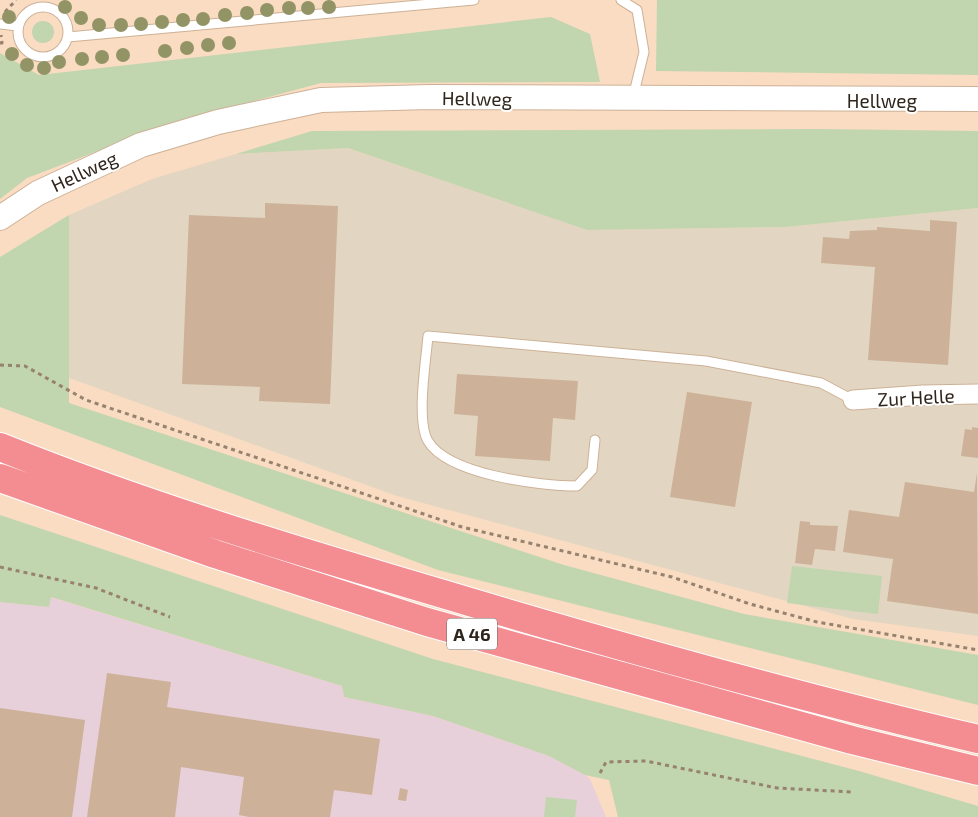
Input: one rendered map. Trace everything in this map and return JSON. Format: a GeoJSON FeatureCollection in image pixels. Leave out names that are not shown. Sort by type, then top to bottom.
{"type":"FeatureCollection","features":[{"type":"Feature","properties":{"kind":"highway","name":"A 46"},"geometry":{"type":"LineString","coordinates":[[0,447],[49,466],[284,547],[645,654],[968,737]]}},
{"type":"Feature","properties":{"kind":"highway","name":"A 46"},"geometry":{"type":"LineString","coordinates":[[0,478],[215,554],[427,622],[833,735],[978,771]]}},
{"type":"Feature","properties":{"kind":"street","name":"Hellweg"},"geometry":{"type":"LineString","coordinates":[[0,218],[38,193],[141,145],[218,122],[322,100],[429,97],[632,100],[978,100]]}},
{"type":"Feature","properties":{"kind":"street","name":"Zur Helle"},"geometry":{"type":"LineString","coordinates":[[853,400],[923,395],[978,394]]}},
{"type":"Feature","properties":{"kind":"lane"},"geometry":{"type":"LineString","coordinates":[[68,37],[474,0]]}},
{"type":"Feature","properties":{"kind":"lane"},"geometry":{"type":"LineString","coordinates":[[620,0],[636,10],[644,52],[632,100]]}},
{"type":"Feature","properties":{"kind":"lane"},"geometry":{"type":"LineString","coordinates":[[46,3],[59,12],[67,24],[68,37],[62,49],[42,57],[21,46],[18,26],[28,12],[46,3]]}},
{"type":"Feature","properties":{"kind":"lane"},"geometry":{"type":"LineString","coordinates":[[0,24],[18,26]]}},
{"type":"Feature","properties":{"kind":"lane"},"geometry":{"type":"LineString","coordinates":[[595,440],[592,470],[577,486],[557,486],[469,471],[443,456],[428,441],[422,412],[428,336],[706,361],[821,383],[853,400]]}},
{"type":"Feature","properties":{"kind":"path"},"geometry":{"type":"LineString","coordinates":[[0,364],[24,366],[86,400],[462,527],[672,577],[750,604],[817,622],[978,650]]}},
{"type":"Feature","properties":{"kind":"path"},"geometry":{"type":"LineString","coordinates":[[0,567],[96,588],[170,616]]}},
{"type":"Feature","properties":{"kind":"path"},"geometry":{"type":"LineString","coordinates":[[600,773],[606,762],[646,761],[777,788],[852,792]]}},
{"type":"Feature","properties":{"kind":"shaded area"},"geometry":{"type":"Polygon","coordinates":[[[348,148],[587,230],[785,227],[978,208],[978,636],[853,619],[397,496],[69,378],[69,215],[152,179],[236,154],[348,148]]]}},
{"type":"Feature","properties":{"kind":"shaded area"},"geometry":{"type":"Polygon","coordinates":[[[50,597],[342,686],[344,697],[433,716],[549,756],[590,779],[606,817],[0,817],[0,602],[49,607],[50,597]]]}},
{"type":"Feature","properties":{"kind":"green space"},"geometry":{"type":"Polygon","coordinates":[[[657,0],[978,0],[978,75],[656,71],[657,0]]]}},
{"type":"Feature","properties":{"kind":"green space"},"geometry":{"type":"Polygon","coordinates":[[[551,17],[590,34],[600,82],[321,83],[172,123],[27,178],[0,199],[0,53],[39,75],[551,17]]]}},
{"type":"Feature","properties":{"kind":"green space"},"geometry":{"type":"Polygon","coordinates":[[[39,21],[47,21],[54,28],[54,36],[47,43],[39,43],[32,36],[32,28],[39,21]]]}},
{"type":"Feature","properties":{"kind":"green space"},"geometry":{"type":"Polygon","coordinates":[[[819,129],[978,131],[978,208],[785,227],[587,230],[348,148],[236,154],[312,131],[819,129]]]}},
{"type":"Feature","properties":{"kind":"green space"},"geometry":{"type":"Polygon","coordinates":[[[69,215],[69,403],[564,565],[744,614],[978,655],[978,705],[438,570],[0,407],[0,257],[69,215]]]}},
{"type":"Feature","properties":{"kind":"green space"},"geometry":{"type":"Polygon","coordinates":[[[0,515],[433,659],[859,771],[978,806],[978,817],[618,817],[609,780],[585,775],[549,756],[433,716],[344,697],[342,686],[51,597],[49,607],[0,602],[0,515]]]}},
{"type":"Feature","properties":{"kind":"green space"},"geometry":{"type":"Polygon","coordinates":[[[792,566],[882,576],[878,614],[787,603],[792,566]]]}},
{"type":"Feature","properties":{"kind":"green space"},"geometry":{"type":"Polygon","coordinates":[[[546,797],[577,800],[575,817],[544,817],[546,797]]]}},
{"type":"Feature","properties":{"kind":"building"},"geometry":{"type":"Polygon","coordinates":[[[265,203],[338,206],[330,404],[259,401],[260,387],[182,384],[189,215],[265,218],[265,203]]]}},
{"type":"Feature","properties":{"kind":"building"},"geometry":{"type":"Polygon","coordinates":[[[930,220],[957,222],[948,365],[868,360],[875,267],[821,263],[823,237],[849,239],[850,231],[877,230],[877,227],[930,231],[930,220]]]}},
{"type":"Feature","properties":{"kind":"building"},"geometry":{"type":"Polygon","coordinates":[[[457,374],[578,381],[575,420],[553,418],[550,461],[475,456],[478,416],[454,414],[457,374]]]}},
{"type":"Feature","properties":{"kind":"building"},"geometry":{"type":"Polygon","coordinates":[[[687,392],[752,402],[735,507],[670,497],[687,392]]]}},
{"type":"Feature","properties":{"kind":"building"},"geometry":{"type":"Polygon","coordinates":[[[972,427],[978,428],[978,458],[961,456],[965,429],[972,430],[972,427]]]}},
{"type":"Feature","properties":{"kind":"building"},"geometry":{"type":"Polygon","coordinates":[[[977,473],[978,614],[887,601],[893,559],[843,552],[849,510],[899,517],[905,482],[974,492],[977,473]]]}},
{"type":"Feature","properties":{"kind":"building"},"geometry":{"type":"Polygon","coordinates":[[[800,521],[810,522],[810,525],[838,526],[835,551],[815,549],[812,565],[795,563],[800,521]]]}},
{"type":"Feature","properties":{"kind":"building"},"geometry":{"type":"Polygon","coordinates":[[[107,673],[171,682],[167,707],[380,739],[372,795],[334,790],[330,817],[249,817],[239,815],[244,777],[181,767],[175,817],[87,817],[107,673]]]}},
{"type":"Feature","properties":{"kind":"building"},"geometry":{"type":"Polygon","coordinates":[[[0,708],[85,720],[72,817],[0,817],[0,708]]]}},
{"type":"Feature","properties":{"kind":"building"},"geometry":{"type":"Polygon","coordinates":[[[400,788],[408,790],[406,801],[398,800],[400,788]]]}}]}
